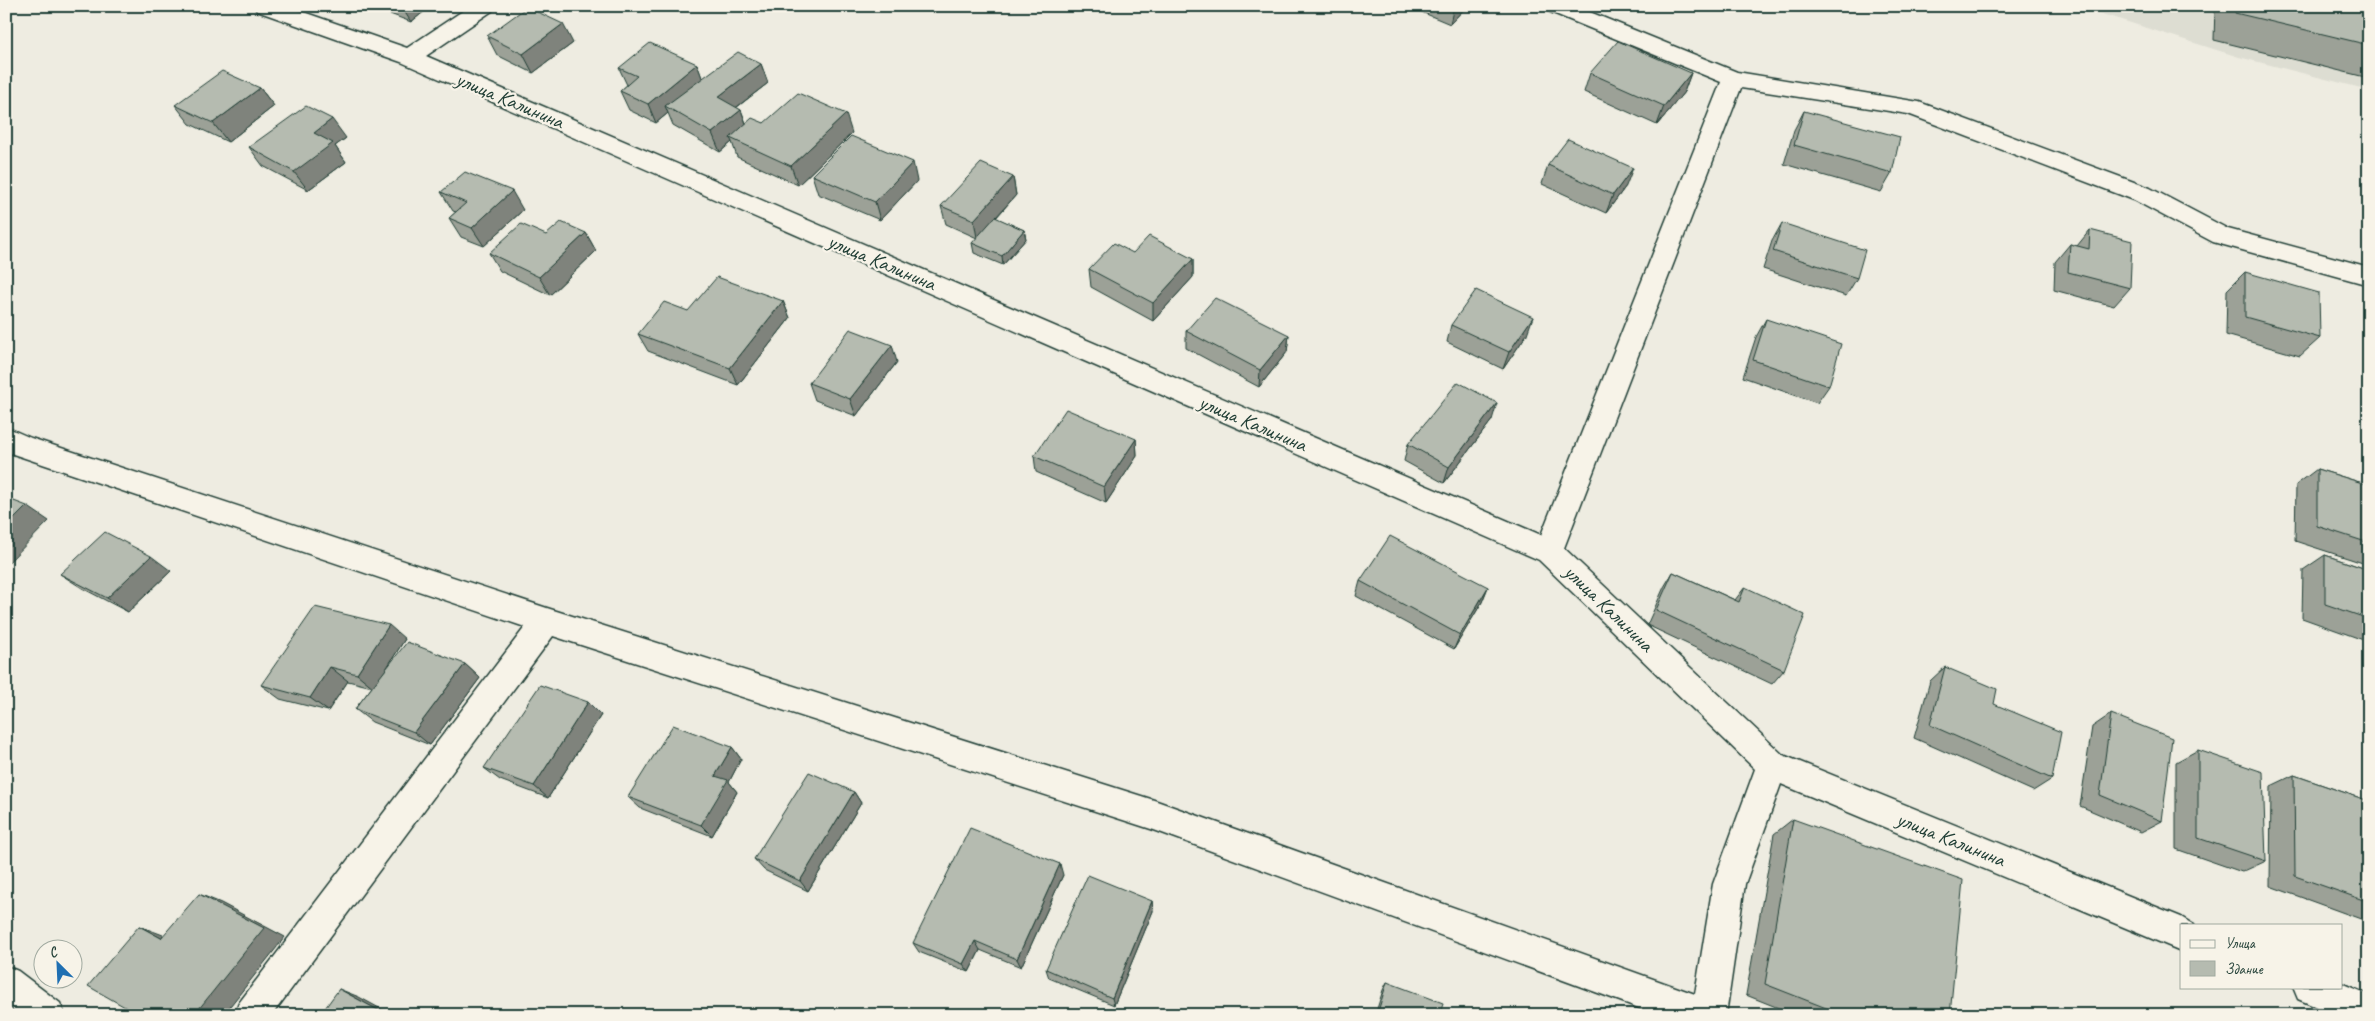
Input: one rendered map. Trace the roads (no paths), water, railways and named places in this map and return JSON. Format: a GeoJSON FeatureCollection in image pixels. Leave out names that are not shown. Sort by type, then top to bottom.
{"type":"FeatureCollection","features":[{"type":"Feature","properties":{"kind":"street","name":"улица Калинина"},"geometry":{"type":"LineString","coordinates":[[264,6],[409,56],[1549,551],[1772,765],[2180,934]]}},
{"type":"Feature","properties":{"kind":"street"},"geometry":{"type":"LineString","coordinates":[[409,56],[485,6]]}},
{"type":"Feature","properties":{"kind":"street"},"geometry":{"type":"LineString","coordinates":[[1556,6],[1732,79],[1911,107],[2142,194],[2220,236],[2369,276]]}},
{"type":"Feature","properties":{"kind":"street"},"geometry":{"type":"LineString","coordinates":[[1549,551],[1732,79]]}},
{"type":"Feature","properties":{"kind":"street"},"geometry":{"type":"LineString","coordinates":[[6,438],[22,446],[547,622],[1154,815],[1705,1015]]}},
{"type":"Feature","properties":{"kind":"street"},"geometry":{"type":"LineString","coordinates":[[251,1015],[547,622]]}},
{"type":"Feature","properties":{"kind":"street"},"geometry":{"type":"LineString","coordinates":[[1709,1015],[1729,884],[1772,765]]}},
{"type":"Feature","properties":{"kind":"street"},"geometry":{"type":"LineString","coordinates":[[6,983],[48,1015]]}},
{"type":"Feature","properties":{"kind":"street"},"geometry":{"type":"LineString","coordinates":[[2312,988],[2369,1012]]}}]}
